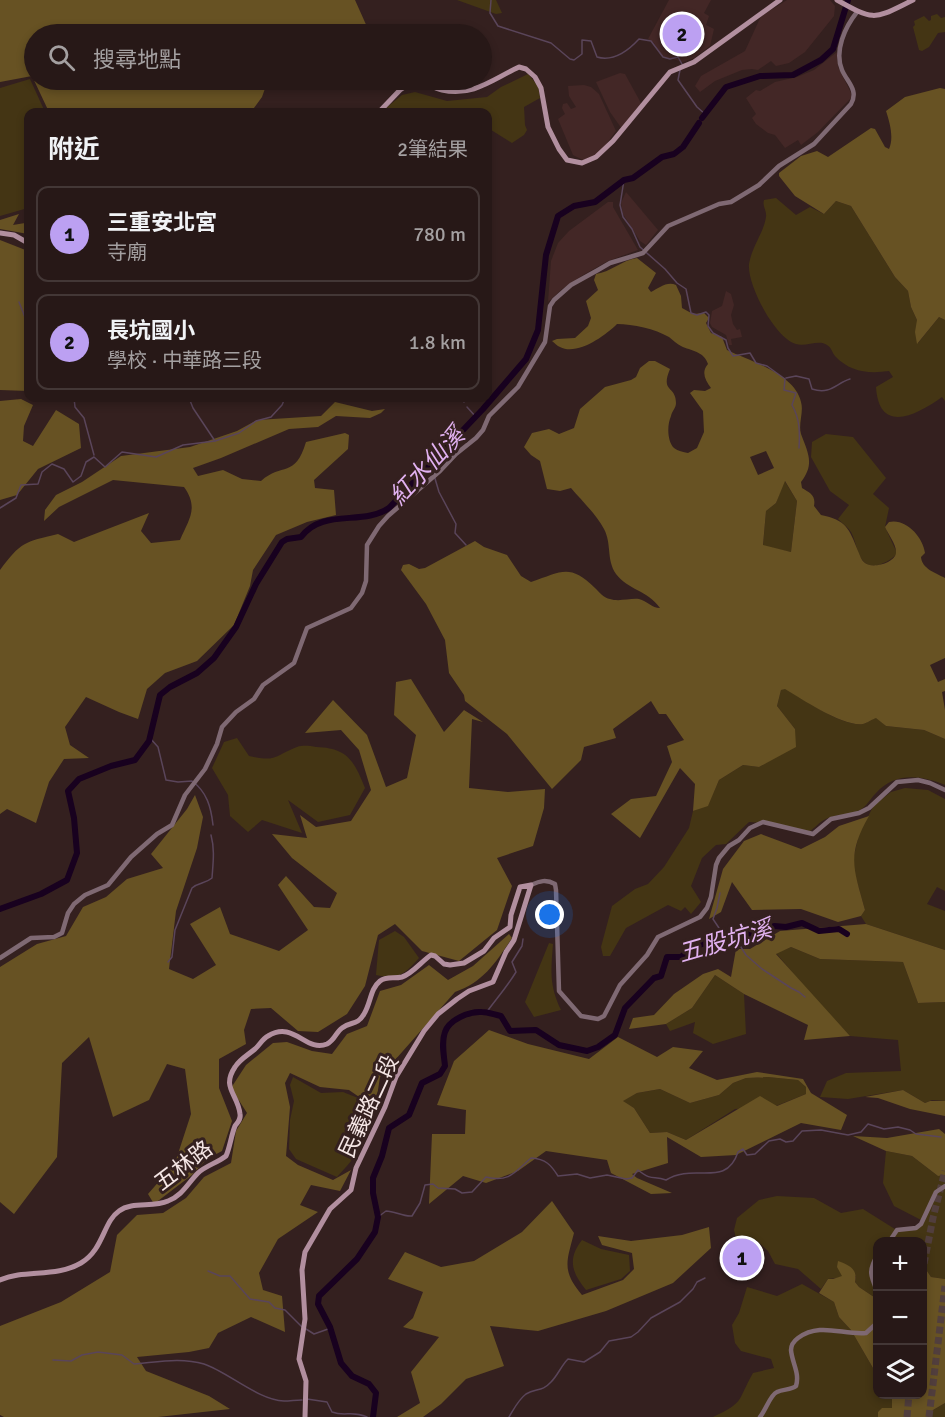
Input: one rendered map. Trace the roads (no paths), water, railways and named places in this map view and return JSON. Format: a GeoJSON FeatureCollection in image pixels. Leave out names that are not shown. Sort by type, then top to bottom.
{"type":"FeatureCollection","features":[{"type":"Feature","properties":{"kind":"main road"},"geometry":{"type":"LineString","coordinates":[[492,82],[519,68],[526,69],[535,77],[541,88],[548,127],[562,154],[567,160],[576,164],[588,161],[613,141],[670,72],[694,62],[780,0]]}},
{"type":"Feature","properties":{"kind":"main road"},"geometry":{"type":"LineString","coordinates":[[837,0],[872,17],[913,0]]}},
{"type":"Feature","properties":{"kind":"main road"},"geometry":{"type":"LineString","coordinates":[[383,108],[400,90]]}},
{"type":"Feature","properties":{"kind":"main road"},"geometry":{"type":"LineString","coordinates":[[446,90],[462,92],[469,90]]}},
{"type":"Feature","properties":{"kind":"main road"},"geometry":{"type":"LineString","coordinates":[[0,233],[14,235],[24,241]]}},
{"type":"Feature","properties":{"kind":"main road","name":"五林路"},"geometry":{"type":"LineString","coordinates":[[0,1280],[60,1270],[81,1263],[90,1256],[102,1240],[114,1215],[122,1209],[161,1204],[172,1200],[199,1172],[226,1156],[240,1118],[240,1111],[228,1084],[229,1077],[242,1059],[255,1050],[266,1037],[281,1031],[291,1032],[311,1044],[321,1046],[330,1043],[341,1029],[361,1019],[368,1007],[373,988],[384,979],[403,977],[431,955],[444,964],[450,965],[464,963],[484,951],[494,938],[510,927],[511,915],[520,887],[531,885]]}},
{"type":"Feature","properties":{"kind":"main road","name":"民義路二段"},"geometry":{"type":"LineString","coordinates":[[305,1417],[306,1381],[299,1359],[306,1305],[302,1270],[304,1252],[330,1209],[351,1190],[356,1168],[385,1107],[396,1077],[429,1025],[438,1014],[463,994],[493,982],[514,940],[531,885]]}},
{"type":"Feature","properties":{"kind":"street"},"geometry":{"type":"LineString","coordinates":[[0,958],[31,938],[54,937],[62,933],[68,913],[74,904],[85,895],[108,885],[135,853],[164,828],[172,825],[185,795],[205,769],[217,744],[219,732],[228,719],[254,699],[270,678],[294,663],[307,628],[351,608],[356,602],[366,582],[367,545],[379,526],[476,438],[483,430],[489,416],[518,387],[545,342],[550,306],[554,300],[571,285],[610,263],[645,251],[668,226],[719,204],[730,202],[759,185],[779,166],[814,144],[851,104],[854,93],[841,69],[839,54],[840,44],[856,11]]}},
{"type":"Feature","properties":{"kind":"street"},"geometry":{"type":"LineString","coordinates":[[531,885],[541,881],[550,881],[555,884],[559,991],[581,1016],[598,1019],[604,1016],[620,985],[647,955],[658,937],[700,917],[711,897],[719,858],[750,828],[763,822],[813,834],[831,819],[859,813],[869,808],[897,782],[918,780],[945,790]]}},
{"type":"Feature","properties":{"kind":"street"},"geometry":{"type":"LineString","coordinates":[[892,1237],[897,1230],[916,1228],[923,1222],[936,1192],[945,1186]]}},
{"type":"Feature","properties":{"kind":"street"},"geometry":{"type":"LineString","coordinates":[[873,1262],[870,1273],[873,1280]]}},
{"type":"Feature","properties":{"kind":"street"},"geometry":{"type":"LineString","coordinates":[[760,1417],[767,1409],[770,1398],[774,1394],[796,1386],[798,1378],[791,1350],[796,1340],[812,1329],[866,1333],[873,1327]]}},
{"type":"Feature","properties":{"kind":"waterway"},"geometry":{"type":"LineString","coordinates":[[491,0],[490,13],[498,26],[551,43],[570,59],[574,60],[582,54],[582,40],[591,41],[597,57],[609,58],[630,48],[639,39],[651,41],[663,57],[670,59],[678,57],[682,64]]}},
{"type":"Feature","properties":{"kind":"waterway","name":"紅水仙溪"},"geometry":{"type":"LineString","coordinates":[[702,118],[726,87],[760,76],[793,75],[821,60],[833,49],[848,0]]}},
{"type":"Feature","properties":{"kind":"waterway"},"geometry":{"type":"LineString","coordinates":[[680,70],[678,80],[697,107],[705,114]]}},
{"type":"Feature","properties":{"kind":"waterway","name":"紅水仙溪"},"geometry":{"type":"LineString","coordinates":[[492,399],[526,359],[538,330],[546,255],[558,216],[574,206],[595,202],[624,180],[633,178],[662,157],[674,154],[683,147],[699,123]]}},
{"type":"Feature","properties":{"kind":"waterway"},"geometry":{"type":"LineString","coordinates":[[624,180],[620,205],[623,217],[632,229],[640,247],[686,289],[691,313],[697,315],[706,312],[709,315],[708,326],[713,333],[726,340],[733,356],[750,353],[756,363],[767,366],[785,379],[784,390],[796,393],[792,405],[799,426],[799,448]]}},
{"type":"Feature","properties":{"kind":"waterway"},"geometry":{"type":"LineString","coordinates":[[19,302],[24,315]]}},
{"type":"Feature","properties":{"kind":"waterway"},"geometry":{"type":"LineString","coordinates":[[786,378],[796,376],[809,379],[812,389],[824,391],[850,379]]}},
{"type":"Feature","properties":{"kind":"waterway"},"geometry":{"type":"LineString","coordinates":[[74,402],[75,407],[84,418],[94,455]]}},
{"type":"Feature","properties":{"kind":"waterway"},"geometry":{"type":"LineString","coordinates":[[191,402],[215,441]]}},
{"type":"Feature","properties":{"kind":"waterway"},"geometry":{"type":"LineString","coordinates":[[0,508],[16,498],[21,485],[38,484],[42,472],[52,464],[64,469],[73,482],[81,476],[86,462],[94,457],[105,467],[122,452],[156,457],[183,445],[215,441],[239,433],[256,421],[271,417],[283,402]]}},
{"type":"Feature","properties":{"kind":"waterway","name":"紅水仙溪"},"geometry":{"type":"LineString","coordinates":[[0,909],[41,894],[67,880],[77,853],[74,818],[68,791],[79,779],[111,766],[135,760],[149,741],[160,695],[197,673],[214,658],[236,627],[256,584],[282,542],[301,537],[310,528],[320,523],[367,516],[389,508],[489,402]]}},
{"type":"Feature","properties":{"kind":"waterway"},"geometry":{"type":"LineString","coordinates":[[467,407],[476,417]]}},
{"type":"Feature","properties":{"kind":"waterway"},"geometry":{"type":"LineString","coordinates":[[431,465],[439,492],[456,524],[455,533],[466,545]]}},
{"type":"Feature","properties":{"kind":"waterway"},"geometry":{"type":"LineString","coordinates":[[150,738],[158,747],[166,780],[192,781],[197,785],[207,800],[213,825]]}},
{"type":"Feature","properties":{"kind":"waterway"},"geometry":{"type":"LineString","coordinates":[[168,962],[172,957],[175,930],[192,888],[212,878],[211,835]]}},
{"type":"Feature","properties":{"kind":"waterway"},"geometry":{"type":"LineString","coordinates":[[720,893],[713,919],[721,931],[721,941]]}},
{"type":"Feature","properties":{"kind":"waterway","name":"五股坑溪"},"geometry":{"type":"LineString","coordinates":[[373,1417],[376,1393],[369,1384],[352,1376],[341,1363],[330,1327],[318,1304],[319,1296],[357,1259],[375,1232],[378,1217],[373,1193],[373,1178],[382,1156],[389,1128],[409,1115],[422,1083],[440,1074],[445,1066],[443,1040],[447,1028],[455,1020],[466,1015],[487,1012],[501,1016],[510,1031],[536,1030],[559,1045],[587,1051],[598,1047],[615,1035],[625,1008],[654,978],[661,976],[667,957],[681,957],[694,946],[706,943],[737,941],[743,936],[774,926],[786,927],[802,923],[819,931],[839,929],[847,934]]}},
{"type":"Feature","properties":{"kind":"waterway"},"geometry":{"type":"LineString","coordinates":[[486,1013],[516,972],[512,962],[522,946],[523,939]]}},
{"type":"Feature","properties":{"kind":"waterway"},"geometry":{"type":"LineString","coordinates":[[737,941],[746,955],[762,969],[805,997]]}},
{"type":"Feature","properties":{"kind":"waterway"},"geometry":{"type":"LineString","coordinates":[[378,1217],[386,1211],[412,1216],[420,1203],[425,1185],[433,1184],[438,1188],[455,1189],[462,1193],[472,1192],[486,1177],[500,1179],[511,1175],[531,1158],[548,1163],[558,1176],[577,1174],[590,1178],[607,1175],[626,1179],[632,1178],[638,1170],[650,1177],[666,1180],[687,1173],[708,1173],[726,1169],[733,1163],[738,1152],[743,1149],[747,1155],[755,1154],[769,1141],[780,1139],[786,1142],[793,1141],[802,1131],[821,1130],[848,1135],[861,1132],[868,1124],[884,1129],[898,1127],[916,1134],[941,1137]]}},
{"type":"Feature","properties":{"kind":"waterway"},"geometry":{"type":"LineString","coordinates":[[208,1271],[220,1276],[230,1276],[250,1299],[269,1302],[275,1308],[285,1310],[302,1327]]}},
{"type":"Feature","properties":{"kind":"waterway"},"geometry":{"type":"LineString","coordinates":[[509,1417],[523,1396],[548,1385],[568,1359],[584,1362],[600,1352],[609,1341],[631,1337],[651,1318],[680,1302],[697,1282],[705,1278]]}},
{"type":"Feature","properties":{"kind":"waterway"},"geometry":{"type":"LineString","coordinates":[[306,1329],[314,1334],[331,1328]]}},
{"type":"Feature","properties":{"kind":"waterway"},"geometry":{"type":"LineString","coordinates":[[53,1360],[71,1361],[82,1355],[98,1352],[122,1355],[134,1364],[169,1361],[195,1362],[213,1368],[264,1396],[284,1401],[302,1400]]}},
{"type":"Feature","properties":{"kind":"waterway"},"geometry":{"type":"LineString","coordinates":[[307,1399],[327,1402],[332,1412],[367,1417]]}},
{"type":"Feature","properties":{"kind":"tunnel"},"geometry":{"type":"LineString","coordinates":[[927,1249],[945,1171]]}},
{"type":"Feature","properties":{"kind":"tunnel"},"geometry":{"type":"LineString","coordinates":[[929,1417],[945,1286]]}},
{"type":"Feature","properties":{"kind":"tunnel"},"geometry":{"type":"LineString","coordinates":[[907,1417],[909,1399]]}},
{"type":"Feature","properties":{"kind":"place","name":"長坑國小"},"geometry":{"type":"Point","coordinates":[682,34]}},
{"type":"Feature","properties":{"kind":"place","name":"三重安北宮"},"geometry":{"type":"Point","coordinates":[742,1258]}}]}
